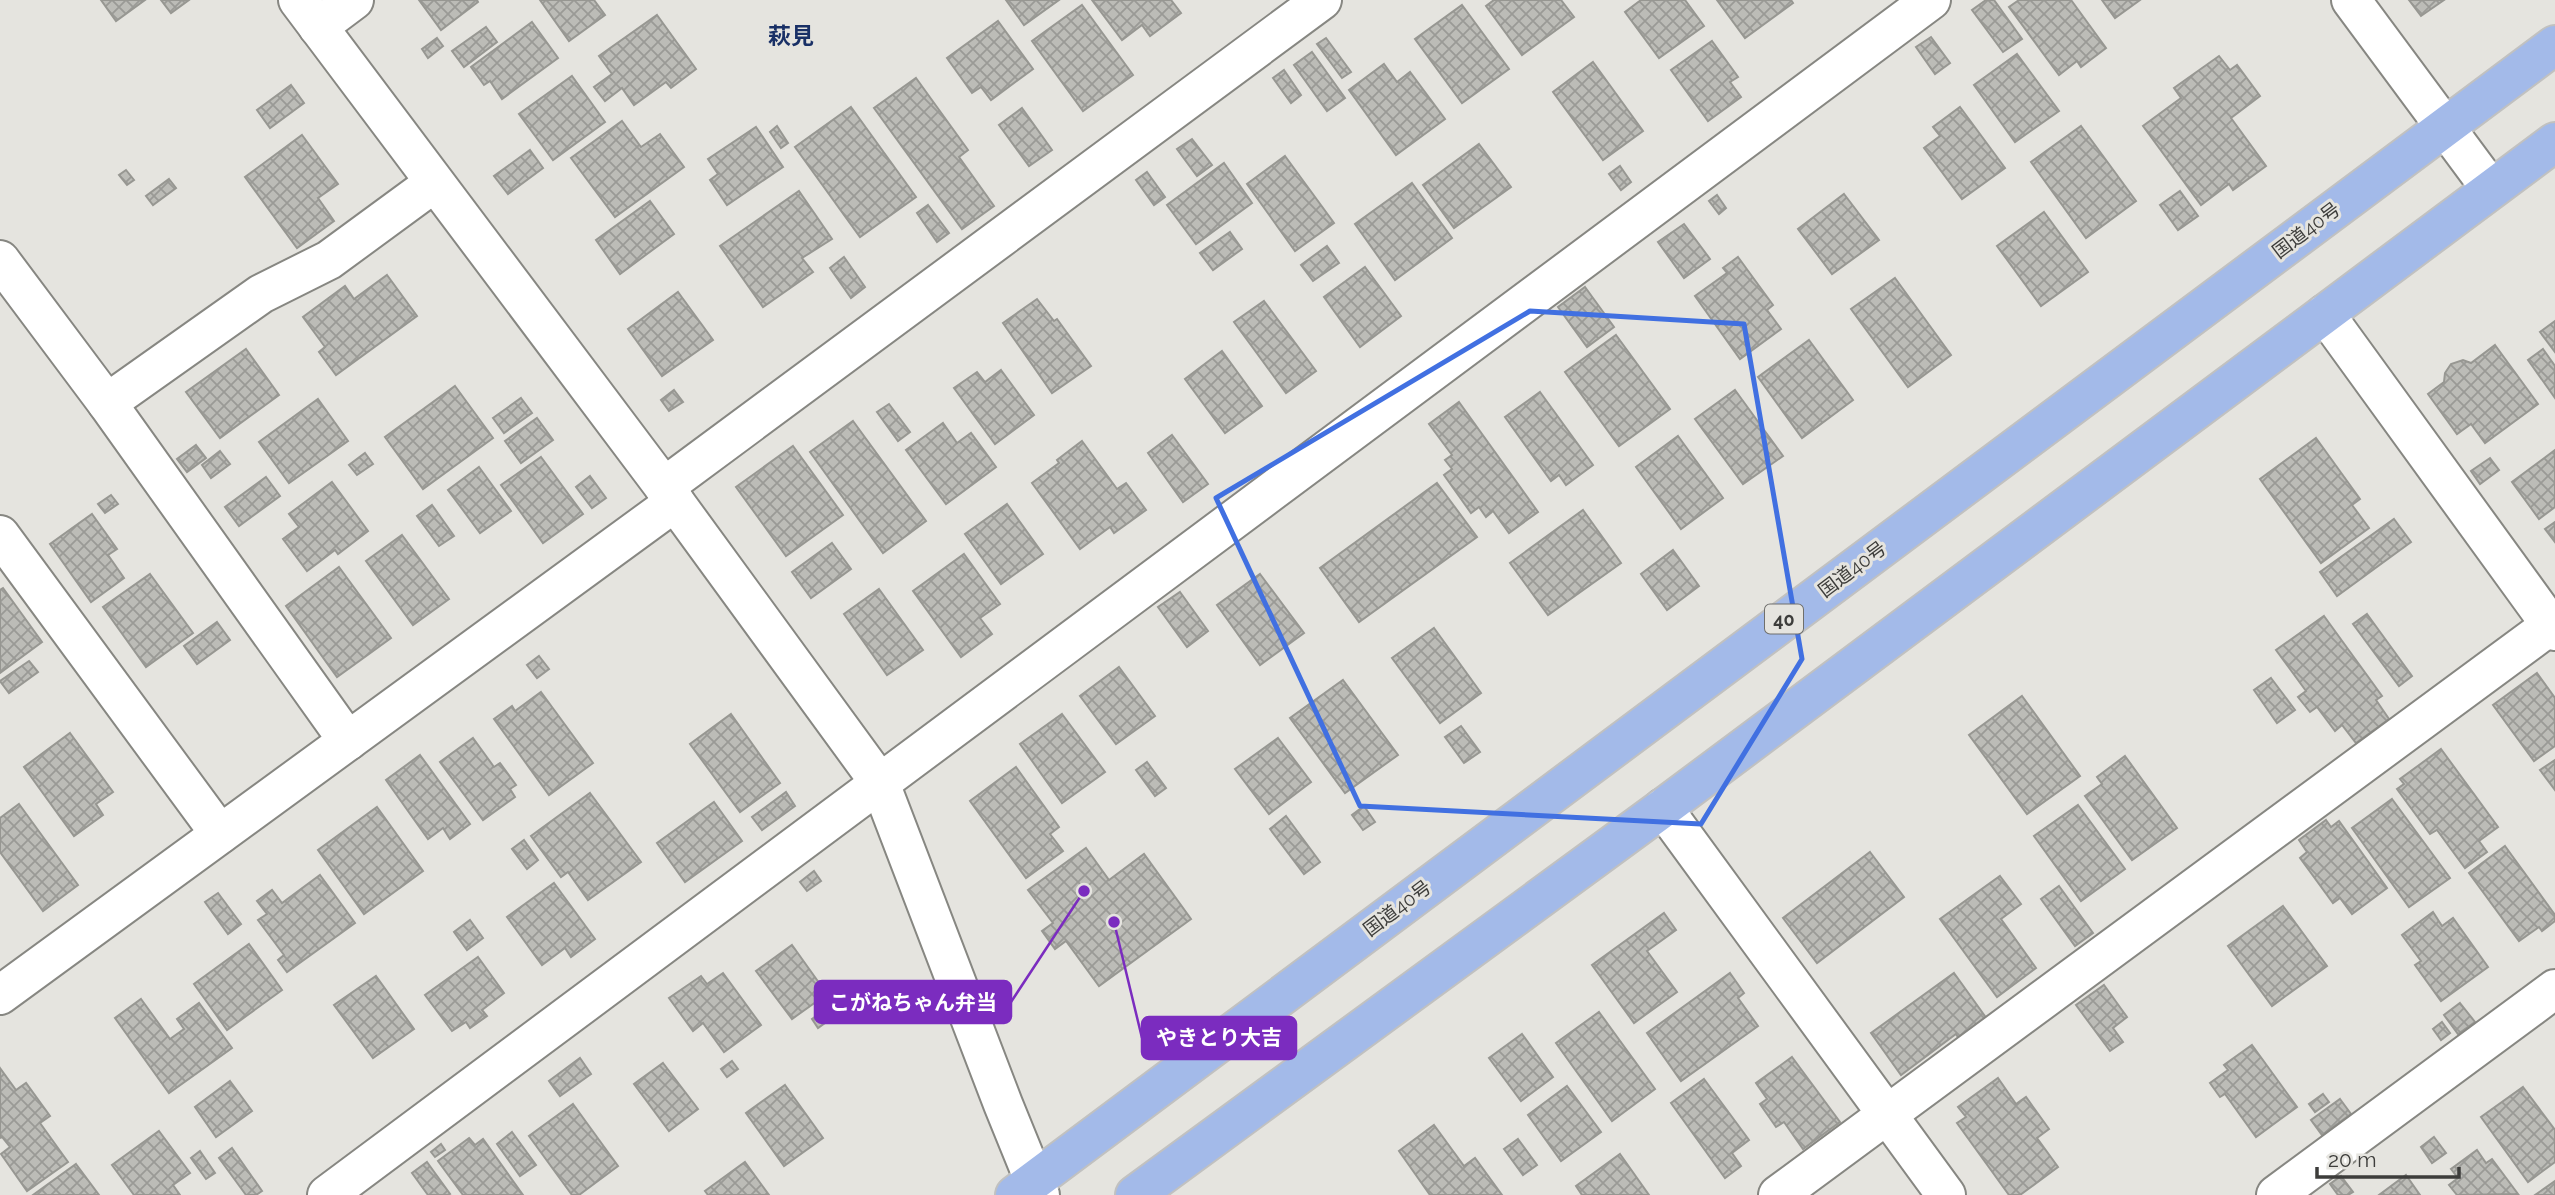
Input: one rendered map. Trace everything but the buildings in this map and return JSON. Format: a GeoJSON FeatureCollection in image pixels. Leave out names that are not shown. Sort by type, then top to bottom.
{"type":"FeatureCollection","features":[{"type":"Feature","properties":{"kind":"highway","name":"国道40号"},"geometry":{"type":"LineString","coordinates":[[1030,1190],[2555,45]]}},
{"type":"Feature","properties":{"kind":"highway"},"geometry":{"type":"LineString","coordinates":[[1135,1195],[1663,808],[2555,142]]}},
{"type":"Feature","properties":{"kind":"street"},"geometry":{"type":"LineString","coordinates":[[354,0],[308,13],[670,495],[880,783],[1003,1104],[1030,1190]]}},
{"type":"Feature","properties":{"kind":"street"},"geometry":{"type":"LineString","coordinates":[[0,995],[348,741],[1322,0]]}},
{"type":"Feature","properties":{"kind":"street"},"geometry":{"type":"LineString","coordinates":[[327,1195],[1931,0]]}},
{"type":"Feature","properties":{"kind":"street"},"geometry":{"type":"LineString","coordinates":[[2351,0],[2491,189]]}},
{"type":"Feature","properties":{"kind":"street"},"geometry":{"type":"LineString","coordinates":[[107,403],[261,293],[329,260],[434,183]]}},
{"type":"Feature","properties":{"kind":"street"},"geometry":{"type":"LineString","coordinates":[[0,260],[107,403],[348,741]]}},
{"type":"Feature","properties":{"kind":"street"},"geometry":{"type":"LineString","coordinates":[[1778,1195],[2554,626],[2325,314]]}},
{"type":"Feature","properties":{"kind":"street"},"geometry":{"type":"LineString","coordinates":[[0,535],[220,834]]}},
{"type":"Feature","properties":{"kind":"street"},"geometry":{"type":"LineString","coordinates":[[1663,808],[1946,1195]]}},
{"type":"Feature","properties":{"kind":"street"},"geometry":{"type":"LineString","coordinates":[[2276,1195],[2555,989]]}},
{"type":"Feature","properties":{"kind":"highlighted area"},"geometry":{"type":"Polygon","coordinates":[[[1530,311],[1744,324],[1802,659],[1701,824],[1360,806],[1216,498],[1530,311]]]}},
{"type":"Feature","properties":{"kind":"place","name":"こがねちゃん弁当"},"geometry":{"type":"Point","coordinates":[1084,891]}},
{"type":"Feature","properties":{"kind":"place","name":"やきとり大吉"},"geometry":{"type":"Point","coordinates":[1114,922]}},
{"type":"Feature","properties":{"kind":"district","name":"萩見"},"geometry":{"type":"Point","coordinates":[791,35]}}]}
